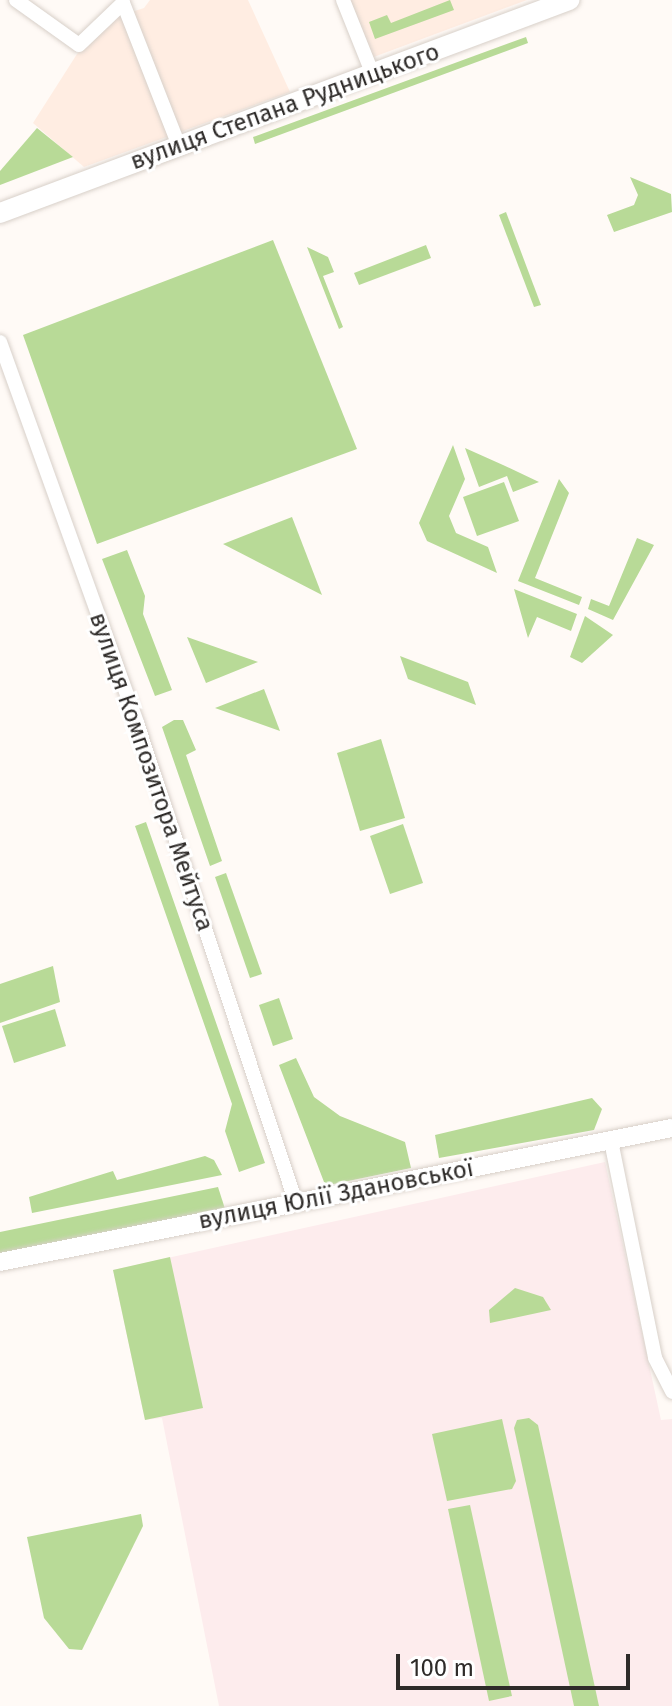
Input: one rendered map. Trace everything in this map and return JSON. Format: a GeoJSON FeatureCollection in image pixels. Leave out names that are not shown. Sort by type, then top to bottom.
{"type":"FeatureCollection","features":[{"type":"Feature","properties":{"kind":"main road","name":"вулиця Степана Рудницького"},"geometry":{"type":"LineString","coordinates":[[0,213],[175,136],[373,75],[569,0]]}},
{"type":"Feature","properties":{"kind":"street"},"geometry":{"type":"LineString","coordinates":[[16,0],[79,45],[123,3],[175,136]]}},
{"type":"Feature","properties":{"kind":"street"},"geometry":{"type":"LineString","coordinates":[[343,0],[373,75]]}},
{"type":"Feature","properties":{"kind":"street","name":"вулиця Композитора Мейтуса"},"geometry":{"type":"LineString","coordinates":[[0,342],[137,723],[296,1203]]}},
{"type":"Feature","properties":{"kind":"street","name":"вулиця Юлії Здановської"},"geometry":{"type":"LineString","coordinates":[[0,1262],[672,1128]]}},
{"type":"Feature","properties":{"kind":"street"},"geometry":{"type":"LineString","coordinates":[[611,1141],[655,1358],[672,1392]]}},
{"type":"Feature","properties":{"kind":"shaded area"},"geometry":{"type":"Polygon","coordinates":[[[150,0],[248,0],[290,92],[84,167],[33,123],[77,54],[119,16],[144,8],[150,0]]]}},
{"type":"Feature","properties":{"kind":"shaded area"},"geometry":{"type":"Polygon","coordinates":[[[347,0],[527,0],[371,58],[347,0]]]}},
{"type":"Feature","properties":{"kind":"shaded area"},"geometry":{"type":"Polygon","coordinates":[[[605,1162],[661,1420],[672,1419],[672,1706],[219,1706],[162,1418],[145,1420],[113,1270],[605,1162]]]}},
{"type":"Feature","properties":{"kind":"green space"},"geometry":{"type":"Polygon","coordinates":[[[450,0],[454,10],[375,39],[369,22],[387,15],[391,23],[450,0]]]}},
{"type":"Feature","properties":{"kind":"green space"},"geometry":{"type":"Polygon","coordinates":[[[526,37],[528,43],[255,144],[253,137],[526,37]]]}},
{"type":"Feature","properties":{"kind":"green space"},"geometry":{"type":"Polygon","coordinates":[[[37,128],[73,157],[0,185],[0,171],[37,128]]]}},
{"type":"Feature","properties":{"kind":"green space"},"geometry":{"type":"Polygon","coordinates":[[[630,177],[671,194],[672,212],[614,232],[607,215],[634,205],[638,195],[630,177]]]}},
{"type":"Feature","properties":{"kind":"green space"},"geometry":{"type":"Polygon","coordinates":[[[506,212],[541,305],[534,307],[499,215],[506,212]]]}},
{"type":"Feature","properties":{"kind":"green space"},"geometry":{"type":"Polygon","coordinates":[[[273,240],[357,449],[97,544],[23,335],[273,240]]]}},
{"type":"Feature","properties":{"kind":"green space"},"geometry":{"type":"Polygon","coordinates":[[[426,245],[431,258],[359,285],[354,273],[426,245]]]}},
{"type":"Feature","properties":{"kind":"green space"},"geometry":{"type":"Polygon","coordinates":[[[307,247],[328,257],[334,272],[323,276],[343,327],[339,329],[307,247]]]}},
{"type":"Feature","properties":{"kind":"green space"},"geometry":{"type":"Polygon","coordinates":[[[453,445],[465,479],[449,516],[456,533],[488,547],[497,573],[427,541],[419,523],[453,445]]]}},
{"type":"Feature","properties":{"kind":"green space"},"geometry":{"type":"Polygon","coordinates":[[[465,448],[539,482],[513,492],[507,476],[479,487],[465,448]]]}},
{"type":"Feature","properties":{"kind":"green space"},"geometry":{"type":"Polygon","coordinates":[[[559,479],[569,493],[535,578],[582,597],[579,605],[518,581],[559,479]]]}},
{"type":"Feature","properties":{"kind":"green space"},"geometry":{"type":"Polygon","coordinates":[[[504,482],[519,521],[477,536],[463,497],[504,482]]]}},
{"type":"Feature","properties":{"kind":"green space"},"geometry":{"type":"Polygon","coordinates":[[[292,517],[322,595],[223,544],[292,517]]]}},
{"type":"Feature","properties":{"kind":"green space"},"geometry":{"type":"Polygon","coordinates":[[[637,538],[654,545],[613,620],[588,609],[591,599],[609,606],[637,538]]]}},
{"type":"Feature","properties":{"kind":"green space"},"geometry":{"type":"Polygon","coordinates":[[[127,550],[145,596],[143,614],[172,690],[155,696],[102,559],[127,550]]]}},
{"type":"Feature","properties":{"kind":"green space"},"geometry":{"type":"Polygon","coordinates":[[[514,589],[577,614],[571,631],[537,617],[528,638],[514,589]]]}},
{"type":"Feature","properties":{"kind":"green space"},"geometry":{"type":"Polygon","coordinates":[[[585,616],[613,635],[582,663],[570,657],[585,616]]]}},
{"type":"Feature","properties":{"kind":"green space"},"geometry":{"type":"Polygon","coordinates":[[[187,637],[258,662],[206,683],[187,637]]]}},
{"type":"Feature","properties":{"kind":"green space"},"geometry":{"type":"Polygon","coordinates":[[[400,656],[468,682],[476,705],[408,679],[400,656]]]}},
{"type":"Feature","properties":{"kind":"green space"},"geometry":{"type":"Polygon","coordinates":[[[264,689],[280,731],[215,708],[264,689]]]}},
{"type":"Feature","properties":{"kind":"green space"},"geometry":{"type":"Polygon","coordinates":[[[174,720],[183,720],[196,750],[186,755],[222,861],[210,866],[162,727],[174,720]]]}},
{"type":"Feature","properties":{"kind":"green space"},"geometry":{"type":"Polygon","coordinates":[[[381,739],[405,818],[360,831],[337,753],[381,739]]]}},
{"type":"Feature","properties":{"kind":"green space"},"geometry":{"type":"Polygon","coordinates":[[[146,822],[265,1163],[239,1172],[225,1131],[232,1104],[135,826],[146,822]]]}},
{"type":"Feature","properties":{"kind":"green space"},"geometry":{"type":"Polygon","coordinates":[[[403,824],[423,883],[390,894],[370,836],[403,824]]]}},
{"type":"Feature","properties":{"kind":"green space"},"geometry":{"type":"Polygon","coordinates":[[[226,873],[262,974],[250,978],[215,877],[226,873]]]}},
{"type":"Feature","properties":{"kind":"green space"},"geometry":{"type":"Polygon","coordinates":[[[53,966],[60,1002],[0,1023],[0,984],[53,966]]]}},
{"type":"Feature","properties":{"kind":"green space"},"geometry":{"type":"Polygon","coordinates":[[[279,998],[293,1039],[273,1046],[259,1005],[279,998]]]}},
{"type":"Feature","properties":{"kind":"green space"},"geometry":{"type":"Polygon","coordinates":[[[55,1009],[66,1046],[14,1063],[2,1026],[55,1009]]]}},
{"type":"Feature","properties":{"kind":"green space"},"geometry":{"type":"Polygon","coordinates":[[[296,1058],[314,1097],[340,1116],[405,1142],[411,1168],[329,1185],[324,1182],[279,1065],[296,1058]]]}},
{"type":"Feature","properties":{"kind":"green space"},"geometry":{"type":"Polygon","coordinates":[[[592,1098],[602,1109],[594,1130],[439,1158],[435,1135],[592,1098]]]}},
{"type":"Feature","properties":{"kind":"green space"},"geometry":{"type":"Polygon","coordinates":[[[205,1156],[214,1160],[222,1175],[32,1213],[29,1197],[113,1171],[117,1180],[205,1156]]]}},
{"type":"Feature","properties":{"kind":"green space"},"geometry":{"type":"Polygon","coordinates":[[[218,1187],[226,1212],[0,1257],[0,1232],[218,1187]]]}},
{"type":"Feature","properties":{"kind":"green space"},"geometry":{"type":"Polygon","coordinates":[[[170,1257],[203,1408],[145,1420],[113,1270],[170,1257]]]}},
{"type":"Feature","properties":{"kind":"green space"},"geometry":{"type":"Polygon","coordinates":[[[515,1288],[543,1297],[551,1310],[490,1323],[489,1310],[515,1288]]]}},
{"type":"Feature","properties":{"kind":"green space"},"geometry":{"type":"Polygon","coordinates":[[[529,1418],[538,1425],[599,1706],[574,1706],[514,1428],[517,1420],[529,1418]]]}},
{"type":"Feature","properties":{"kind":"green space"},"geometry":{"type":"Polygon","coordinates":[[[502,1419],[516,1481],[512,1489],[447,1501],[432,1434],[502,1419]]]}},
{"type":"Feature","properties":{"kind":"green space"},"geometry":{"type":"Polygon","coordinates":[[[470,1505],[512,1696],[489,1701],[448,1509],[470,1505]]]}},
{"type":"Feature","properties":{"kind":"green space"},"geometry":{"type":"Polygon","coordinates":[[[141,1514],[143,1526],[82,1650],[69,1649],[44,1618],[27,1537],[141,1514]]]}}]}
